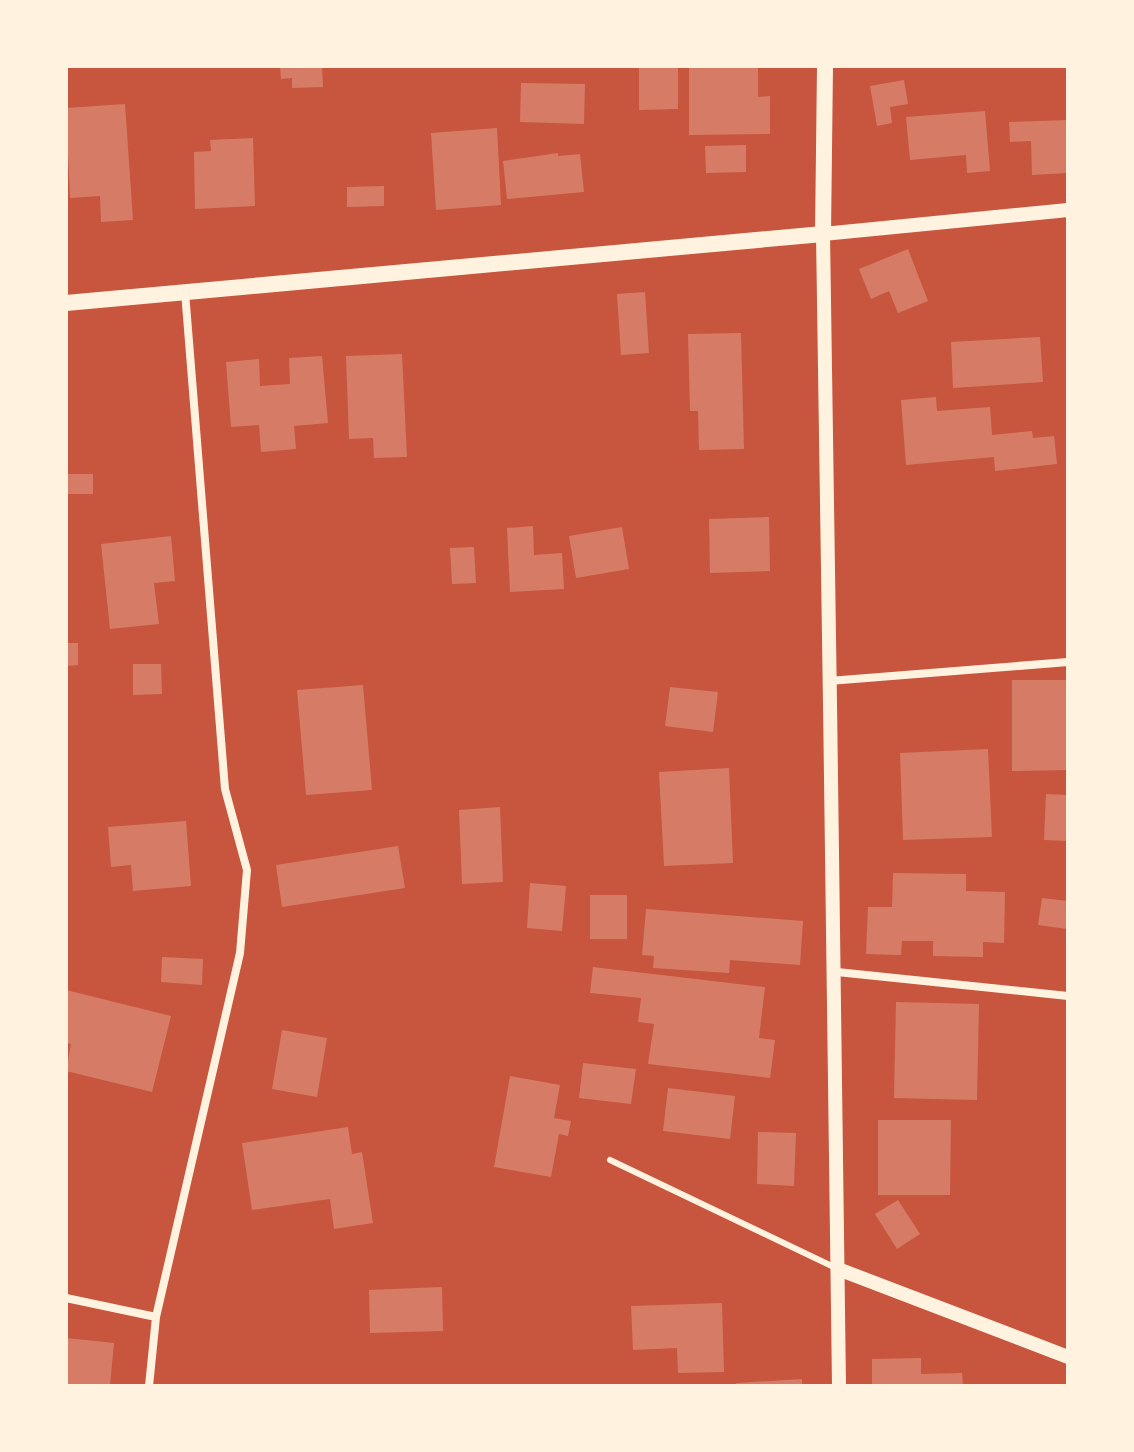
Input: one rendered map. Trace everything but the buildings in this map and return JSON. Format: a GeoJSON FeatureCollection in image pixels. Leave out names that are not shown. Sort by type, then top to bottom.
{"type":"FeatureCollection","features":[{"type":"Feature","properties":{"kind":"main road"},"geometry":{"type":"LineString","coordinates":[[66,303],[823,234],[825,66]]}},
{"type":"Feature","properties":{"kind":"street"},"geometry":{"type":"LineString","coordinates":[[839,1386],[837,972],[828,681],[823,234],[1068,210]]}},
{"type":"Feature","properties":{"kind":"street"},"geometry":{"type":"LineString","coordinates":[[149,1386],[156,1317],[240,953],[247,870],[225,789],[185,292]]}},
{"type":"Feature","properties":{"kind":"street"},"geometry":{"type":"LineString","coordinates":[[828,681],[1068,662]]}},
{"type":"Feature","properties":{"kind":"street"},"geometry":{"type":"LineString","coordinates":[[837,972],[1068,996]]}},
{"type":"Feature","properties":{"kind":"street"},"geometry":{"type":"LineString","coordinates":[[838,1269],[1068,1357]]}},
{"type":"Feature","properties":{"kind":"street"},"geometry":{"type":"LineString","coordinates":[[66,1298],[156,1317]]}},
{"type":"Feature","properties":{"kind":"lane"},"geometry":{"type":"LineString","coordinates":[[610,1160],[838,1269]]}}]}
